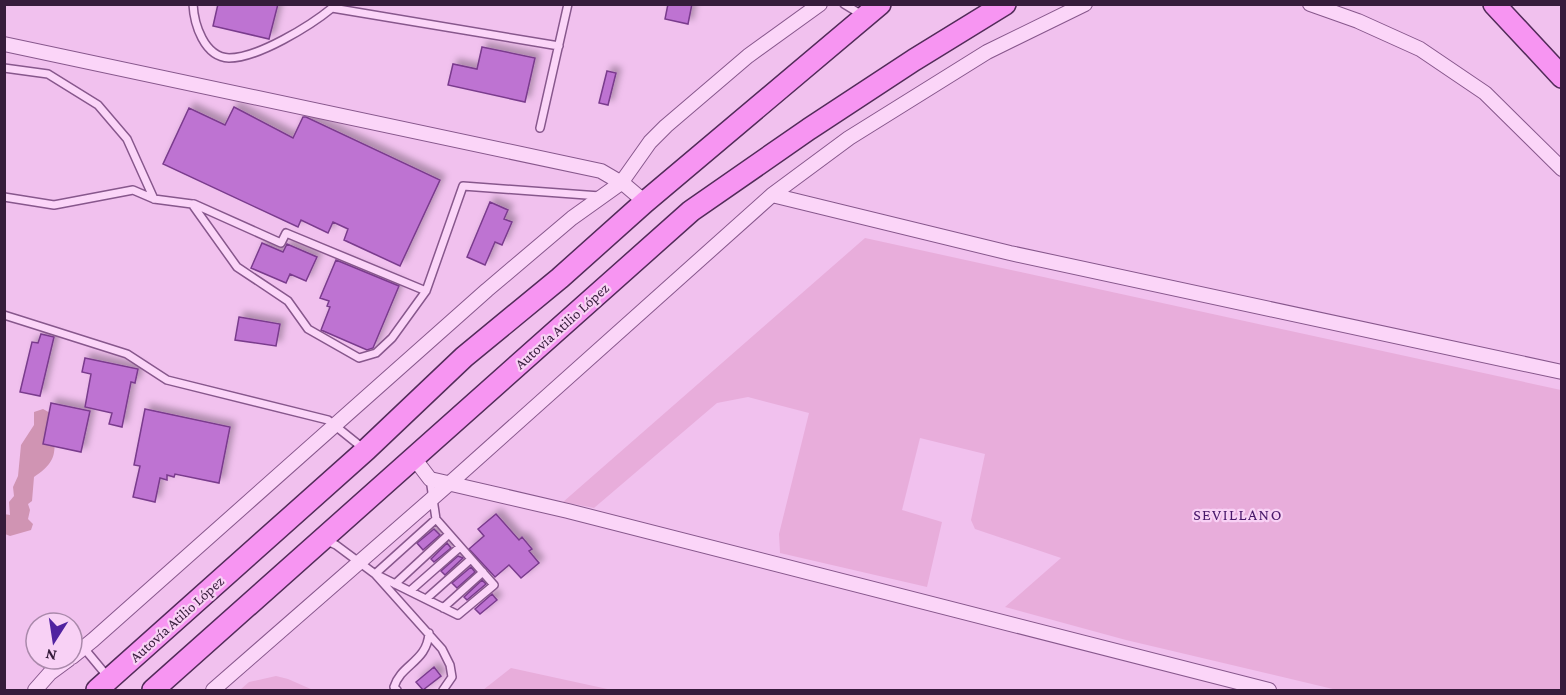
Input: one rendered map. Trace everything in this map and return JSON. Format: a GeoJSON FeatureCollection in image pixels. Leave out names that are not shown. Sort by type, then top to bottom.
{"type":"FeatureCollection","features":[{"type":"Feature","properties":{"kind":"main road","name":"Autovía Atilio López"},"geometry":{"type":"LineString","coordinates":[[153,690],[691,211],[809,129],[1005,4]]}},
{"type":"Feature","properties":{"kind":"main road"},"geometry":{"type":"LineString","coordinates":[[1479,4],[1543,57]]}},
{"type":"Feature","properties":{"kind":"main road"},"geometry":{"type":"LineString","coordinates":[[1494,4],[1562,77]]}},
{"type":"Feature","properties":{"kind":"main road","name":"Autovía Atilio López"},"geometry":{"type":"LineString","coordinates":[[103,685],[366,450],[464,357],[560,278],[645,202],[872,11]]}},
{"type":"Feature","properties":{"kind":"street"},"geometry":{"type":"LineString","coordinates":[[84,646],[487,290],[572,218],[621,183],[650,142],[666,126],[748,56],[820,4]]}},
{"type":"Feature","properties":{"kind":"street"},"geometry":{"type":"LineString","coordinates":[[213,690],[450,483],[772,195],[849,138],[987,52],[1085,4]]}},
{"type":"Feature","properties":{"kind":"street"},"geometry":{"type":"LineString","coordinates":[[1310,4],[1358,21],[1420,49],[1485,93],[1562,169]]}},
{"type":"Feature","properties":{"kind":"street"},"geometry":{"type":"LineString","coordinates":[[4,44],[601,171],[645,202]]}},
{"type":"Feature","properties":{"kind":"street"},"geometry":{"type":"LineString","coordinates":[[772,195],[1010,253],[1562,372]]}},
{"type":"Feature","properties":{"kind":"street"},"geometry":{"type":"LineString","coordinates":[[414,458],[430,479],[580,514],[1269,690]]}},
{"type":"Feature","properties":{"kind":"street"},"geometry":{"type":"LineString","coordinates":[[35,690],[54,671]]}},
{"type":"Feature","properties":{"kind":"lane"},"geometry":{"type":"LineString","coordinates":[[193,4],[193,14],[200,35],[215,53],[227,58],[264,49],[312,24],[332,6],[559,46]]}},
{"type":"Feature","properties":{"kind":"lane"},"geometry":{"type":"LineString","coordinates":[[540,128],[568,4]]}},
{"type":"Feature","properties":{"kind":"lane"},"geometry":{"type":"LineString","coordinates":[[844,4],[872,11]]}},
{"type":"Feature","properties":{"kind":"lane"},"geometry":{"type":"LineString","coordinates":[[4,68],[48,74],[98,105],[127,139],[154,199]]}},
{"type":"Feature","properties":{"kind":"lane"},"geometry":{"type":"LineString","coordinates":[[192,204],[237,267],[288,301],[308,328],[359,357],[376,353],[392,338],[426,291],[463,186],[602,196]]}},
{"type":"Feature","properties":{"kind":"lane"},"geometry":{"type":"LineString","coordinates":[[4,197],[54,205],[133,190],[154,199],[192,204],[281,243],[286,232],[426,291]]}},
{"type":"Feature","properties":{"kind":"lane"},"geometry":{"type":"LineString","coordinates":[[4,315],[127,354],[167,380],[328,420],[366,450]]}},
{"type":"Feature","properties":{"kind":"lane"},"geometry":{"type":"LineString","coordinates":[[375,574],[458,615],[494,585],[436,519],[430,479]]}},
{"type":"Feature","properties":{"kind":"lane"},"geometry":{"type":"LineString","coordinates":[[375,574],[436,519]]}},
{"type":"Feature","properties":{"kind":"lane"},"geometry":{"type":"LineString","coordinates":[[395,584],[449,534]]}},
{"type":"Feature","properties":{"kind":"lane"},"geometry":{"type":"LineString","coordinates":[[322,539],[336,545],[375,574],[429,633],[450,665],[452,677],[443,690]]}},
{"type":"Feature","properties":{"kind":"lane"},"geometry":{"type":"LineString","coordinates":[[410,591],[460,547]]}},
{"type":"Feature","properties":{"kind":"lane"},"geometry":{"type":"LineString","coordinates":[[426,599],[471,559]]}},
{"type":"Feature","properties":{"kind":"lane"},"geometry":{"type":"LineString","coordinates":[[443,608],[483,572]]}},
{"type":"Feature","properties":{"kind":"lane"},"geometry":{"type":"LineString","coordinates":[[397,690],[394,687],[400,676],[428,645],[429,633]]}},
{"type":"Feature","properties":{"kind":"lane"},"geometry":{"type":"LineString","coordinates":[[84,649],[103,685]]}},
{"type":"Feature","properties":{"kind":"shaded area"},"geometry":{"type":"Polygon","coordinates":[[[865,238],[1561,390],[1561,690],[1337,690],[1126,640],[1005,607],[1061,558],[975,529],[971,520],[985,454],[920,438],[902,510],[942,522],[927,587],[780,553],[779,534],[809,413],[748,397],[717,403],[594,508],[563,502],[865,238]]]}},
{"type":"Feature","properties":{"kind":"shaded area"},"geometry":{"type":"Polygon","coordinates":[[[43,409],[52,414],[55,437],[54,455],[47,467],[34,477],[32,501],[28,504],[30,510],[28,519],[33,524],[31,530],[10,536],[5,534],[4,514],[10,515],[9,502],[14,496],[13,487],[18,476],[21,445],[34,425],[34,412],[43,409]]]}},
{"type":"Feature","properties":{"kind":"shaded area"},"geometry":{"type":"Polygon","coordinates":[[[511,668],[612,690],[483,690],[511,668]]]}},
{"type":"Feature","properties":{"kind":"shaded area"},"geometry":{"type":"Polygon","coordinates":[[[276,676],[313,690],[240,690],[249,682],[276,676]]]}},
{"type":"Feature","properties":{"kind":"building"},"geometry":{"type":"Polygon","coordinates":[[[218,4],[278,4],[269,39],[213,26],[218,4]]]}},
{"type":"Feature","properties":{"kind":"building"},"geometry":{"type":"Polygon","coordinates":[[[668,4],[692,4],[688,24],[665,19],[668,4]]]}},
{"type":"Feature","properties":{"kind":"building"},"geometry":{"type":"Polygon","coordinates":[[[482,47],[535,58],[525,102],[448,85],[453,64],[477,69],[482,47]]]}},
{"type":"Feature","properties":{"kind":"building"},"geometry":{"type":"Polygon","coordinates":[[[607,71],[616,73],[608,105],[599,103],[607,71]]]}},
{"type":"Feature","properties":{"kind":"building"},"geometry":{"type":"Polygon","coordinates":[[[234,107],[293,138],[303,117],[306,117],[440,180],[400,266],[344,240],[348,229],[333,222],[328,233],[301,220],[298,227],[163,164],[189,108],[225,125],[234,107]]]}},
{"type":"Feature","properties":{"kind":"building"},"geometry":{"type":"Polygon","coordinates":[[[490,202],[508,210],[504,219],[512,222],[502,245],[495,242],[485,265],[467,257],[490,202]]]}},
{"type":"Feature","properties":{"kind":"building"},"geometry":{"type":"Polygon","coordinates":[[[262,243],[283,252],[287,244],[317,257],[306,281],[290,274],[286,283],[251,268],[262,243]]]}},
{"type":"Feature","properties":{"kind":"building"},"geometry":{"type":"Polygon","coordinates":[[[336,260],[399,286],[373,348],[367,350],[321,330],[330,307],[327,306],[329,301],[320,298],[336,260]]]}},
{"type":"Feature","properties":{"kind":"building"},"geometry":{"type":"Polygon","coordinates":[[[239,317],[280,324],[276,346],[235,340],[239,317]]]}},
{"type":"Feature","properties":{"kind":"building"},"geometry":{"type":"Polygon","coordinates":[[[41,334],[54,337],[40,396],[20,392],[32,342],[38,343],[41,334]]]}},
{"type":"Feature","properties":{"kind":"building"},"geometry":{"type":"Polygon","coordinates":[[[85,358],[138,369],[135,383],[131,382],[122,427],[109,424],[112,413],[85,407],[91,374],[82,372],[85,358]]]}},
{"type":"Feature","properties":{"kind":"building"},"geometry":{"type":"Polygon","coordinates":[[[51,403],[90,411],[81,452],[43,444],[51,403]]]}},
{"type":"Feature","properties":{"kind":"building"},"geometry":{"type":"Polygon","coordinates":[[[145,409],[230,427],[219,483],[175,474],[174,477],[167,475],[167,480],[160,478],[155,502],[133,497],[140,466],[134,465],[145,409]]]}},
{"type":"Feature","properties":{"kind":"building"},"geometry":{"type":"Polygon","coordinates":[[[496,514],[519,540],[522,537],[532,549],[529,551],[539,563],[521,578],[509,565],[495,577],[469,549],[484,536],[478,529],[496,514]]]}},
{"type":"Feature","properties":{"kind":"building"},"geometry":{"type":"Polygon","coordinates":[[[434,529],[440,535],[423,550],[417,543],[434,529]]]}},
{"type":"Feature","properties":{"kind":"building"},"geometry":{"type":"Polygon","coordinates":[[[447,543],[451,548],[434,562],[431,559],[447,543]]]}},
{"type":"Feature","properties":{"kind":"building"},"geometry":{"type":"Polygon","coordinates":[[[458,556],[463,558],[445,575],[441,571],[458,556]]]}},
{"type":"Feature","properties":{"kind":"building"},"geometry":{"type":"Polygon","coordinates":[[[471,567],[475,572],[457,588],[452,583],[471,567]]]}},
{"type":"Feature","properties":{"kind":"building"},"geometry":{"type":"Polygon","coordinates":[[[482,580],[486,584],[467,600],[464,597],[482,580]]]}},
{"type":"Feature","properties":{"kind":"building"},"geometry":{"type":"Polygon","coordinates":[[[492,594],[497,600],[480,614],[475,609],[492,594]]]}},
{"type":"Feature","properties":{"kind":"building"},"geometry":{"type":"Polygon","coordinates":[[[434,667],[441,676],[423,690],[416,682],[434,667]]]}},
{"type":"Feature","properties":{"kind":"district","name":"SEVILLANO"},"geometry":{"type":"Point","coordinates":[1238,514]}}]}
